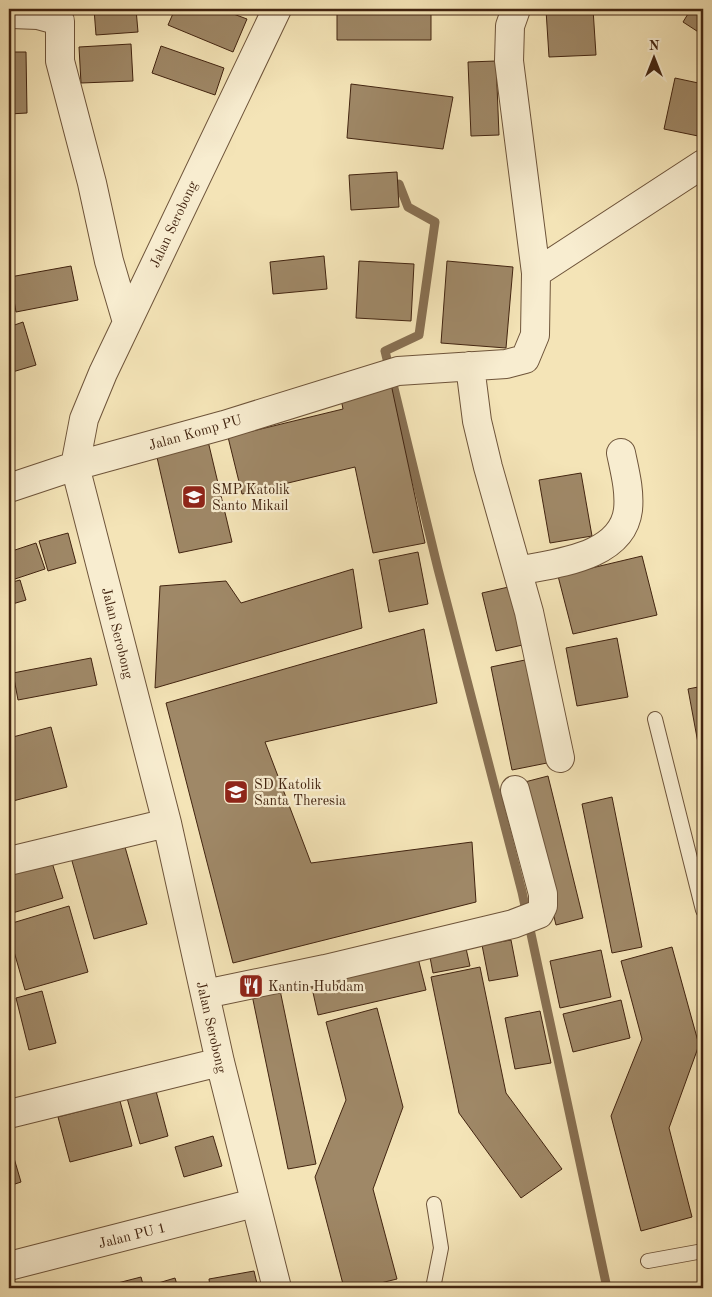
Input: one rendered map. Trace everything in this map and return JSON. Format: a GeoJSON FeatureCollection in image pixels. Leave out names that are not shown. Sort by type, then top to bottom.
{"type":"FeatureCollection","features":[{"type":"Feature","properties":{"kind":"street","name":"Jalan Serobong"},"geometry":{"type":"LineString","coordinates":[[277,9],[103,373],[84,420],[75,466],[167,823],[220,1062],[254,1203],[277,1288]]}},
{"type":"Feature","properties":{"kind":"street"},"geometry":{"type":"LineString","coordinates":[[516,9],[510,26],[509,61],[536,273],[703,164]]}},
{"type":"Feature","properties":{"kind":"street"},"geometry":{"type":"LineString","coordinates":[[9,12],[12,14],[49,17],[60,21],[60,61],[92,183],[104,244],[127,322]]}},
{"type":"Feature","properties":{"kind":"street","name":"Jalan Komp PU"},"geometry":{"type":"LineString","coordinates":[[9,488],[75,466],[224,425],[390,373],[506,364],[525,359],[535,335],[536,273]]}},
{"type":"Feature","properties":{"kind":"street"},"geometry":{"type":"LineString","coordinates":[[470,366],[478,421],[488,467],[529,612],[560,758]]}},
{"type":"Feature","properties":{"kind":"street"},"geometry":{"type":"LineString","coordinates":[[518,571],[585,556],[609,544],[623,529],[628,511],[628,486],[621,453]]}},
{"type":"Feature","properties":{"kind":"street"},"geometry":{"type":"LineString","coordinates":[[205,994],[513,924],[539,914],[543,906],[543,894],[515,790]]}},
{"type":"Feature","properties":{"kind":"street"},"geometry":{"type":"LineString","coordinates":[[9,861],[167,823]]}},
{"type":"Feature","properties":{"kind":"street"},"geometry":{"type":"LineString","coordinates":[[9,1114],[220,1062]]}},
{"type":"Feature","properties":{"kind":"street","name":"Jalan PU 1"},"geometry":{"type":"LineString","coordinates":[[9,1266],[254,1203]]}},
{"type":"Feature","properties":{"kind":"lane"},"geometry":{"type":"LineString","coordinates":[[655,720],[703,910]]}},
{"type":"Feature","properties":{"kind":"lane"},"geometry":{"type":"LineString","coordinates":[[433,1288],[441,1248],[434,1204]]}},
{"type":"Feature","properties":{"kind":"lane"},"geometry":{"type":"LineString","coordinates":[[648,1261],[703,1251]]}},
{"type":"Feature","properties":{"kind":"building"},"geometry":{"type":"Polygon","coordinates":[[[94,9],[136,9],[138,32],[96,35],[94,9]]]}},
{"type":"Feature","properties":{"kind":"building"},"geometry":{"type":"Polygon","coordinates":[[[175,9],[220,9],[247,19],[233,52],[168,25],[175,9]]]}},
{"type":"Feature","properties":{"kind":"building"},"geometry":{"type":"Polygon","coordinates":[[[337,9],[431,9],[431,40],[337,40],[337,9]]]}},
{"type":"Feature","properties":{"kind":"building"},"geometry":{"type":"Polygon","coordinates":[[[593,9],[596,55],[549,57],[546,10],[593,9]]]}},
{"type":"Feature","properties":{"kind":"building"},"geometry":{"type":"Polygon","coordinates":[[[691,9],[703,9],[703,35],[683,22],[691,9]]]}},
{"type":"Feature","properties":{"kind":"building"},"geometry":{"type":"Polygon","coordinates":[[[131,44],[133,81],[81,83],[79,47],[131,44]]]}},
{"type":"Feature","properties":{"kind":"building"},"geometry":{"type":"Polygon","coordinates":[[[161,46],[224,68],[215,95],[152,73],[161,46]]]}},
{"type":"Feature","properties":{"kind":"building"},"geometry":{"type":"Polygon","coordinates":[[[9,52],[26,52],[27,113],[9,114],[9,52]]]}},
{"type":"Feature","properties":{"kind":"building"},"geometry":{"type":"Polygon","coordinates":[[[496,61],[499,135],[471,136],[468,62],[496,61]]]}},
{"type":"Feature","properties":{"kind":"building"},"geometry":{"type":"Polygon","coordinates":[[[675,78],[703,84],[703,137],[664,129],[675,78]]]}},
{"type":"Feature","properties":{"kind":"building"},"geometry":{"type":"Polygon","coordinates":[[[351,84],[453,97],[443,149],[347,138],[351,84]]]}},
{"type":"Feature","properties":{"kind":"building"},"geometry":{"type":"Polygon","coordinates":[[[397,172],[399,207],[351,210],[349,175],[397,172]]]}},
{"type":"Feature","properties":{"kind":"building"},"geometry":{"type":"Polygon","coordinates":[[[324,256],[327,289],[273,294],[270,262],[324,256]]]}},
{"type":"Feature","properties":{"kind":"building"},"geometry":{"type":"Polygon","coordinates":[[[359,261],[414,264],[411,321],[356,318],[359,261]]]}},
{"type":"Feature","properties":{"kind":"building"},"geometry":{"type":"Polygon","coordinates":[[[447,261],[513,267],[506,348],[441,343],[447,261]]]}},
{"type":"Feature","properties":{"kind":"building"},"geometry":{"type":"Polygon","coordinates":[[[71,266],[78,300],[16,312],[10,277],[71,266]]]}},
{"type":"Feature","properties":{"kind":"building"},"geometry":{"type":"Polygon","coordinates":[[[23,322],[36,365],[9,373],[9,327],[23,322]]]}},
{"type":"Feature","properties":{"kind":"building"},"geometry":{"type":"Polygon","coordinates":[[[391,384],[425,543],[373,553],[355,467],[242,494],[228,437],[343,409],[340,394],[391,384]]]}},
{"type":"Feature","properties":{"kind":"building","name":"SMP Katolik Santo Mikail"},"geometry":{"type":"Polygon","coordinates":[[[208,441],[232,542],[179,553],[156,453],[208,441]]]}},
{"type":"Feature","properties":{"kind":"building"},"geometry":{"type":"Polygon","coordinates":[[[581,473],[592,536],[550,543],[539,480],[581,473]]]}},
{"type":"Feature","properties":{"kind":"building"},"geometry":{"type":"Polygon","coordinates":[[[68,533],[76,563],[48,571],[39,541],[68,533]]]}},
{"type":"Feature","properties":{"kind":"building"},"geometry":{"type":"Polygon","coordinates":[[[36,543],[45,569],[9,581],[9,552],[36,543]]]}},
{"type":"Feature","properties":{"kind":"building"},"geometry":{"type":"Polygon","coordinates":[[[418,552],[428,604],[389,612],[379,560],[418,552]]]}},
{"type":"Feature","properties":{"kind":"building"},"geometry":{"type":"Polygon","coordinates":[[[642,556],[657,615],[573,634],[558,576],[642,556]]]}},
{"type":"Feature","properties":{"kind":"building"},"geometry":{"type":"Polygon","coordinates":[[[353,569],[362,628],[155,688],[160,586],[226,581],[241,603],[353,569]]]}},
{"type":"Feature","properties":{"kind":"building"},"geometry":{"type":"Polygon","coordinates":[[[20,580],[26,600],[9,605],[9,583],[20,580]]]}},
{"type":"Feature","properties":{"kind":"building"},"geometry":{"type":"Polygon","coordinates":[[[513,586],[527,644],[496,651],[482,593],[513,586]]]}},
{"type":"Feature","properties":{"kind":"building","name":"SD Katolik Santa Theresia"},"geometry":{"type":"Polygon","coordinates":[[[424,629],[437,703],[265,742],[311,863],[472,842],[476,902],[233,963],[166,703],[424,629]]]}},
{"type":"Feature","properties":{"kind":"building"},"geometry":{"type":"Polygon","coordinates":[[[617,638],[628,697],[577,706],[566,648],[617,638]]]}},
{"type":"Feature","properties":{"kind":"building"},"geometry":{"type":"Polygon","coordinates":[[[91,658],[97,685],[18,700],[13,673],[91,658]]]}},
{"type":"Feature","properties":{"kind":"building"},"geometry":{"type":"Polygon","coordinates":[[[525,660],[547,763],[512,770],[491,667],[525,660]]]}},
{"type":"Feature","properties":{"kind":"building"},"geometry":{"type":"Polygon","coordinates":[[[703,686],[703,770],[688,689],[703,686]]]}},
{"type":"Feature","properties":{"kind":"building"},"geometry":{"type":"Polygon","coordinates":[[[51,727],[67,787],[9,802],[9,738],[51,727]]]}},
{"type":"Feature","properties":{"kind":"building"},"geometry":{"type":"Polygon","coordinates":[[[548,776],[583,918],[556,925],[521,783],[548,776]]]}},
{"type":"Feature","properties":{"kind":"building"},"geometry":{"type":"Polygon","coordinates":[[[612,797],[642,947],[612,953],[582,804],[612,797]]]}},
{"type":"Feature","properties":{"kind":"building"},"geometry":{"type":"Polygon","coordinates":[[[123,840],[147,924],[94,939],[70,854],[123,840]]]}},
{"type":"Feature","properties":{"kind":"building"},"geometry":{"type":"Polygon","coordinates":[[[50,856],[63,898],[9,914],[9,868],[50,856]]]}},
{"type":"Feature","properties":{"kind":"building"},"geometry":{"type":"Polygon","coordinates":[[[69,906],[88,972],[25,990],[9,934],[9,924],[69,906]]]}},
{"type":"Feature","properties":{"kind":"building"},"geometry":{"type":"Polygon","coordinates":[[[511,940],[518,976],[489,981],[482,945],[511,940]]]}},
{"type":"Feature","properties":{"kind":"building"},"geometry":{"type":"Polygon","coordinates":[[[465,944],[470,966],[433,973],[429,952],[465,944]]]}},
{"type":"Feature","properties":{"kind":"building"},"geometry":{"type":"Polygon","coordinates":[[[672,947],[699,1045],[669,1128],[692,1217],[641,1231],[611,1116],[642,1039],[621,961],[672,947]]]}},
{"type":"Feature","properties":{"kind":"building"},"geometry":{"type":"Polygon","coordinates":[[[601,950],[611,997],[560,1008],[550,961],[601,950]]]}},
{"type":"Feature","properties":{"kind":"building"},"geometry":{"type":"Polygon","coordinates":[[[417,954],[426,990],[318,1015],[310,979],[417,954]]]}},
{"type":"Feature","properties":{"kind":"building"},"geometry":{"type":"Polygon","coordinates":[[[480,967],[506,1093],[562,1169],[521,1198],[459,1113],[431,977],[480,967]]]}},
{"type":"Feature","properties":{"kind":"building"},"geometry":{"type":"Polygon","coordinates":[[[280,990],[316,1164],[288,1169],[252,995],[280,990]]]}},
{"type":"Feature","properties":{"kind":"building"},"geometry":{"type":"Polygon","coordinates":[[[42,991],[56,1043],[29,1050],[16,998],[42,991]]]}},
{"type":"Feature","properties":{"kind":"building"},"geometry":{"type":"Polygon","coordinates":[[[621,1000],[630,1038],[573,1052],[563,1014],[621,1000]]]}},
{"type":"Feature","properties":{"kind":"building"},"geometry":{"type":"Polygon","coordinates":[[[377,1008],[403,1107],[373,1189],[397,1279],[360,1288],[344,1288],[315,1177],[346,1100],[326,1022],[377,1008]]]}},
{"type":"Feature","properties":{"kind":"building"},"geometry":{"type":"Polygon","coordinates":[[[540,1011],[551,1063],[515,1069],[505,1018],[540,1011]]]}},
{"type":"Feature","properties":{"kind":"building"},"geometry":{"type":"Polygon","coordinates":[[[156,1091],[168,1136],[140,1144],[127,1098],[156,1091]]]}},
{"type":"Feature","properties":{"kind":"building"},"geometry":{"type":"Polygon","coordinates":[[[120,1101],[132,1146],[70,1162],[58,1117],[120,1101]]]}},
{"type":"Feature","properties":{"kind":"building"},"geometry":{"type":"Polygon","coordinates":[[[213,1136],[222,1166],[184,1177],[175,1147],[213,1136]]]}},
{"type":"Feature","properties":{"kind":"building"},"geometry":{"type":"Polygon","coordinates":[[[9,1141],[21,1182],[9,1186],[9,1141]]]}},
{"type":"Feature","properties":{"kind":"building"},"geometry":{"type":"Polygon","coordinates":[[[254,1271],[258,1288],[210,1288],[209,1279],[254,1271]]]}},
{"type":"Feature","properties":{"kind":"building"},"geometry":{"type":"Polygon","coordinates":[[[141,1277],[144,1288],[102,1287],[141,1277]]]}},
{"type":"Feature","properties":{"kind":"building"},"geometry":{"type":"Polygon","coordinates":[[[175,1278],[178,1288],[156,1288],[155,1284],[175,1278]]]}},
{"type":"Feature","properties":{"kind":"waterway"},"geometry":{"type":"LineString","coordinates":[[399,184],[408,207],[435,222],[419,335],[385,351],[438,569],[522,892],[607,1288]]}},
{"type":"Feature","properties":{"kind":"place","name":"SMP Katolik Santo Mikail"},"geometry":{"type":"Point","coordinates":[194,497]}},
{"type":"Feature","properties":{"kind":"place","name":"SD Katolik Santa Theresia"},"geometry":{"type":"Point","coordinates":[236,792]}},
{"type":"Feature","properties":{"kind":"place","name":"Kantin Hubdam"},"geometry":{"type":"Point","coordinates":[251,986]}}]}
